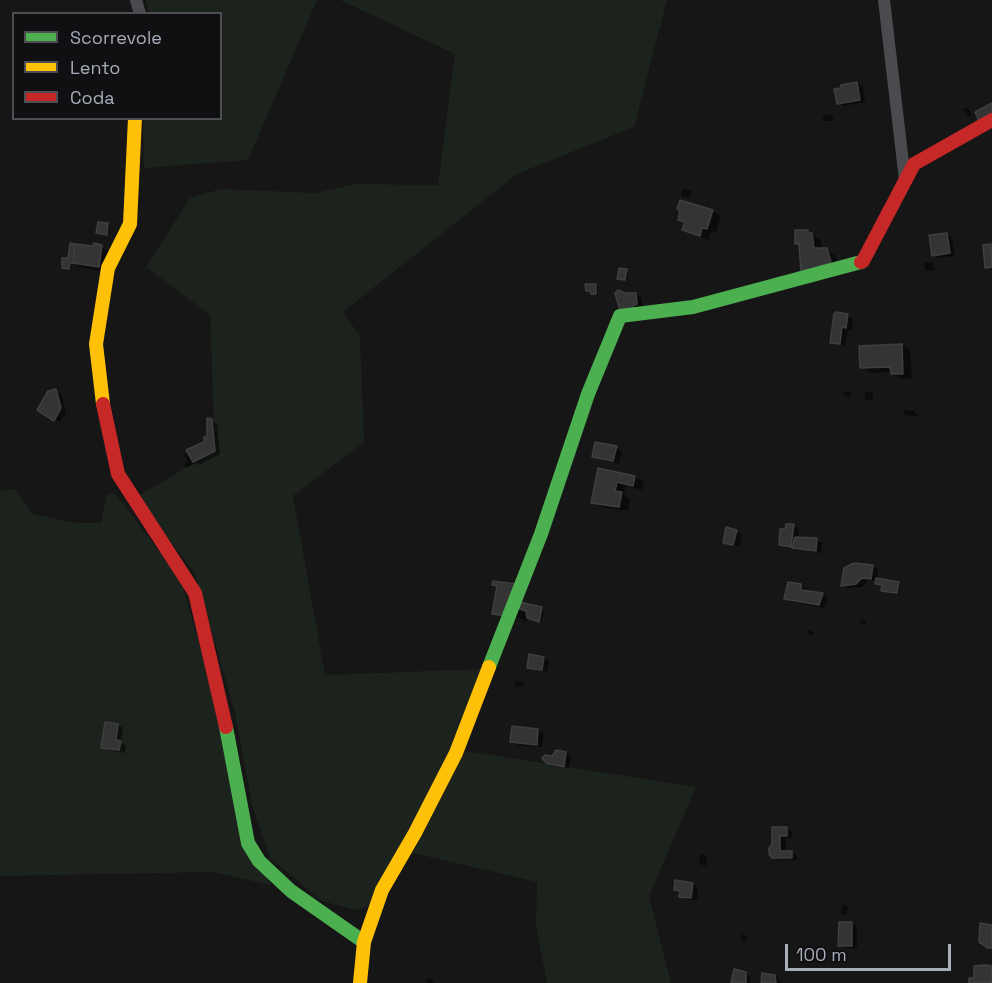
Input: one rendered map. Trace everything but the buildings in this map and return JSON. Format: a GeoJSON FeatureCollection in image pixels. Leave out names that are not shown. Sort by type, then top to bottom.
{"type":"FeatureCollection","features":[{"type":"Feature","properties":{"kind":"street"},"geometry":{"type":"LineString","coordinates":[[884,0],[905,180]]}},
{"type":"Feature","properties":{"kind":"street"},"geometry":{"type":"LineString","coordinates":[[135,120],[130,224],[108,268],[96,344],[104,417],[118,474],[195,593],[220,698],[248,843],[259,861],[291,891],[364,942]]}},
{"type":"Feature","properties":{"kind":"street"},"geometry":{"type":"LineString","coordinates":[[360,983],[364,942],[382,890],[415,833],[456,753],[541,534],[588,394],[620,316],[693,307],[863,261],[914,164],[992,120]]}},
{"type":"Feature","properties":{"kind":"shaded area"},"geometry":{"type":"Polygon","coordinates":[[[146,0],[317,0],[248,160],[144,168],[143,120],[222,120],[222,12],[149,12],[146,0]]]}},
{"type":"Feature","properties":{"kind":"shaded area"},"geometry":{"type":"Polygon","coordinates":[[[340,0],[667,0],[634,127],[517,174],[343,312],[360,336],[364,442],[293,496],[325,675],[484,669],[438,795],[375,904],[357,910],[322,901],[270,858],[252,805],[235,713],[195,573],[136,497],[215,451],[210,315],[146,267],[190,198],[221,189],[316,193],[355,184],[438,185],[455,54],[340,0]]]}},
{"type":"Feature","properties":{"kind":"shaded area"},"geometry":{"type":"Polygon","coordinates":[[[14,489],[33,514],[76,523],[101,523],[107,494],[115,493],[181,580],[220,717],[244,834],[271,885],[213,872],[0,876],[0,491],[14,489]]]}},
{"type":"Feature","properties":{"kind":"shaded area"},"geometry":{"type":"Polygon","coordinates":[[[465,751],[696,787],[649,896],[671,983],[547,983],[536,926],[537,882],[413,853],[465,751]]]}},
{"type":"Feature","properties":{"kind":"traffic: fast"},"geometry":{"type":"LineString","coordinates":[[489,667],[541,534],[588,394],[620,316],[693,307],[861,262]]}},
{"type":"Feature","properties":{"kind":"traffic: fast"},"geometry":{"type":"LineString","coordinates":[[226,727],[248,843],[259,861],[291,891],[364,942]]}},
{"type":"Feature","properties":{"kind":"traffic: slow"},"geometry":{"type":"LineString","coordinates":[[103,404],[96,344],[108,268],[130,224],[135,120]]}},
{"type":"Feature","properties":{"kind":"traffic: slow"},"geometry":{"type":"LineString","coordinates":[[360,983],[364,942],[382,890],[415,833],[456,753],[489,667]]}},
{"type":"Feature","properties":{"kind":"traffic: jam"},"geometry":{"type":"LineString","coordinates":[[861,262],[914,164],[992,120]]}},
{"type":"Feature","properties":{"kind":"traffic: jam"},"geometry":{"type":"LineString","coordinates":[[103,404],[118,474],[195,593],[226,727]]}}]}
